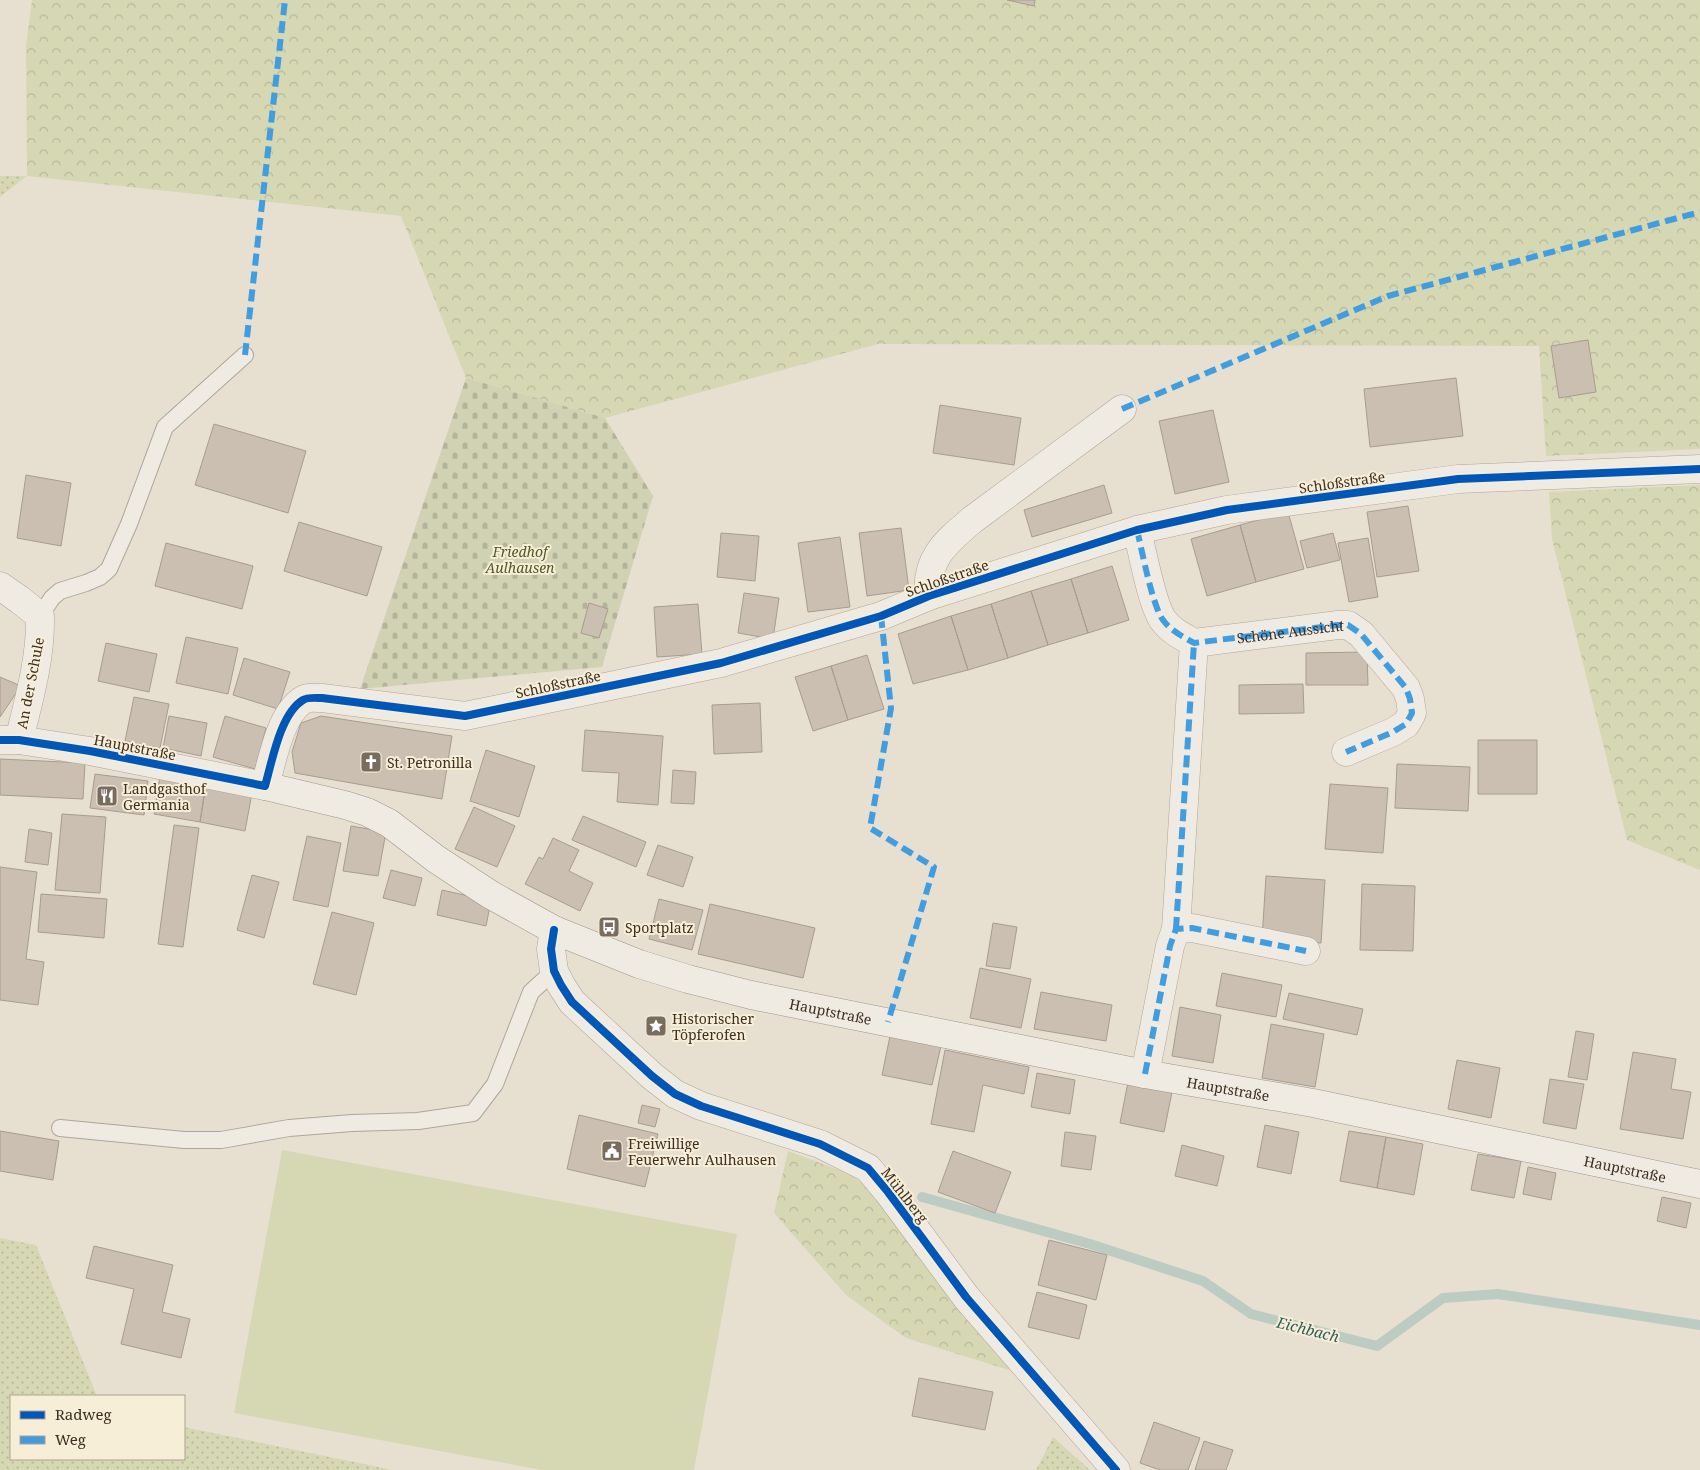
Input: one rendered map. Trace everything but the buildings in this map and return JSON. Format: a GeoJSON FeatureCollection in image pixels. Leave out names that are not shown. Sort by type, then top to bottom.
{"type":"FeatureCollection","features":[{"type":"Feature","properties":{"kind":"street"},"geometry":{"type":"LineString","coordinates":[[929,596],[929,572],[935,557],[948,540],[972,520],[1122,409]]}},
{"type":"Feature","properties":{"kind":"street","name":"Schloßstraße"},"geometry":{"type":"LineString","coordinates":[[265,786],[283,725],[293,708],[304,699],[322,698],[465,716],[722,663],[881,616],[929,596],[1137,530],[1227,510],[1458,479],[1700,469]]}},
{"type":"Feature","properties":{"kind":"street"},"geometry":{"type":"LineString","coordinates":[[1137,530],[1156,604],[1162,619],[1175,632],[1194,643],[1176,929],[1170,946],[1145,1074]]}},
{"type":"Feature","properties":{"kind":"street"},"geometry":{"type":"LineString","coordinates":[[0,586],[40,616]]}},
{"type":"Feature","properties":{"kind":"street","name":"An der Schule"},"geometry":{"type":"LineString","coordinates":[[9,740],[36,668],[40,616]]}},
{"type":"Feature","properties":{"kind":"street","name":"Schöne Aussicht"},"geometry":{"type":"LineString","coordinates":[[1194,643],[1338,625],[1348,625],[1361,634],[1406,688],[1412,713],[1406,724],[1393,732],[1346,752]]}},
{"type":"Feature","properties":{"kind":"street","name":"Hauptstraße"},"geometry":{"type":"LineString","coordinates":[[9,740],[90,751],[265,786],[367,812],[389,823],[436,859],[491,895],[554,930],[639,964],[688,980],[751,995],[1145,1074],[1313,1103],[1700,1184]]}},
{"type":"Feature","properties":{"kind":"street"},"geometry":{"type":"LineString","coordinates":[[1176,929],[1192,928],[1306,951]]}},
{"type":"Feature","properties":{"kind":"street","name":"Mühlberg"},"geometry":{"type":"LineString","coordinates":[[554,930],[551,949],[554,971],[572,1002],[652,1076],[675,1094],[701,1106],[820,1144],[868,1168],[966,1297],[1116,1470]]}},
{"type":"Feature","properties":{"kind":"lane"},"geometry":{"type":"LineString","coordinates":[[40,616],[52,598],[60,591],[100,577],[109,569],[129,524],[165,427],[245,355]]}},
{"type":"Feature","properties":{"kind":"lane"},"geometry":{"type":"LineString","coordinates":[[60,1128],[184,1140],[221,1140],[289,1128],[352,1123],[418,1121],[473,1113],[495,1084],[531,992],[554,971]]}},
{"type":"Feature","properties":{"kind":"green space"},"geometry":{"type":"Polygon","coordinates":[[[32,0],[1700,0],[1700,449],[1546,456],[1539,346],[878,344],[605,418],[466,378],[401,216],[27,176],[26,46],[32,0]]]}},
{"type":"Feature","properties":{"kind":"green space"},"geometry":{"type":"Polygon","coordinates":[[[0,176],[27,176],[0,197],[0,176]]]}},
{"type":"Feature","properties":{"kind":"green space","name":"Friedhof Aulhausen"},"geometry":{"type":"Polygon","coordinates":[[[466,378],[605,418],[653,496],[602,667],[360,689],[466,378]]]}},
{"type":"Feature","properties":{"kind":"green space"},"geometry":{"type":"Polygon","coordinates":[[[1700,485],[1700,870],[1627,840],[1552,539],[1549,492],[1700,485]]]}},
{"type":"Feature","properties":{"kind":"green space"},"geometry":{"type":"Polygon","coordinates":[[[282,1150],[737,1234],[694,1470],[542,1470],[234,1413],[282,1150]]]}},
{"type":"Feature","properties":{"kind":"green space"},"geometry":{"type":"Polygon","coordinates":[[[788,1151],[844,1172],[866,1185],[1011,1364],[1009,1370],[906,1338],[846,1295],[774,1213],[788,1151]]]}},
{"type":"Feature","properties":{"kind":"green space"},"geometry":{"type":"Polygon","coordinates":[[[0,1238],[36,1245],[97,1395],[10,1395],[10,1460],[185,1460],[185,1427],[393,1470],[0,1470],[0,1238]]]}},
{"type":"Feature","properties":{"kind":"green space"},"geometry":{"type":"Polygon","coordinates":[[[1053,1437],[1090,1470],[1036,1470],[1053,1437]]]}},
{"type":"Feature","properties":{"kind":"waterway","name":"Eichbach"},"geometry":{"type":"LineString","coordinates":[[922,1197],[1090,1244],[1203,1281],[1251,1314],[1377,1346],[1443,1298],[1498,1294],[1700,1325]]}},
{"type":"Feature","properties":{"kind":"marked path"},"geometry":{"type":"LineString","coordinates":[[245,355],[285,0]]}},
{"type":"Feature","properties":{"kind":"marked path"},"geometry":{"type":"LineString","coordinates":[[1122,409],[1388,296],[1700,212]]}},
{"type":"Feature","properties":{"kind":"marked path"},"geometry":{"type":"LineString","coordinates":[[1137,530],[1151,590],[1159,613],[1170,627],[1194,643],[1338,625],[1348,625],[1361,634],[1406,688],[1412,713],[1406,724],[1393,732],[1346,752]]}},
{"type":"Feature","properties":{"kind":"marked path"},"geometry":{"type":"LineString","coordinates":[[881,616],[891,708],[870,828],[934,867],[888,1022]]}},
{"type":"Feature","properties":{"kind":"marked path"},"geometry":{"type":"LineString","coordinates":[[1176,929],[1194,643]]}},
{"type":"Feature","properties":{"kind":"marked path"},"geometry":{"type":"LineString","coordinates":[[1145,1074],[1170,946],[1176,929],[1192,928],[1306,951]]}},
{"type":"Feature","properties":{"kind":"cycle path"},"geometry":{"type":"LineString","coordinates":[[0,740],[19,740],[90,751],[265,786],[278,739],[288,716],[295,707],[307,698],[322,698],[465,716],[721,663],[881,616],[929,596],[1137,530],[1227,510],[1458,479],[1700,469]]}},
{"type":"Feature","properties":{"kind":"cycle path"},"geometry":{"type":"LineString","coordinates":[[554,930],[551,949],[554,971],[572,1002],[652,1076],[675,1094],[701,1106],[820,1144],[868,1168],[966,1297],[1116,1470]]}},
{"type":"Feature","properties":{"kind":"place","name":"St. Petronilla"},"geometry":{"type":"Point","coordinates":[371,762]}},
{"type":"Feature","properties":{"kind":"place","name":"Landgasthof Germania"},"geometry":{"type":"Point","coordinates":[107,796]}},
{"type":"Feature","properties":{"kind":"place","name":"Sportplatz"},"geometry":{"type":"Point","coordinates":[609,927]}},
{"type":"Feature","properties":{"kind":"place","name":"Historischer Töpferofen"},"geometry":{"type":"Point","coordinates":[656,1026]}},
{"type":"Feature","properties":{"kind":"place","name":"Freiwillige Feuerwehr Aulhausen"},"geometry":{"type":"Point","coordinates":[612,1151]}}]}
